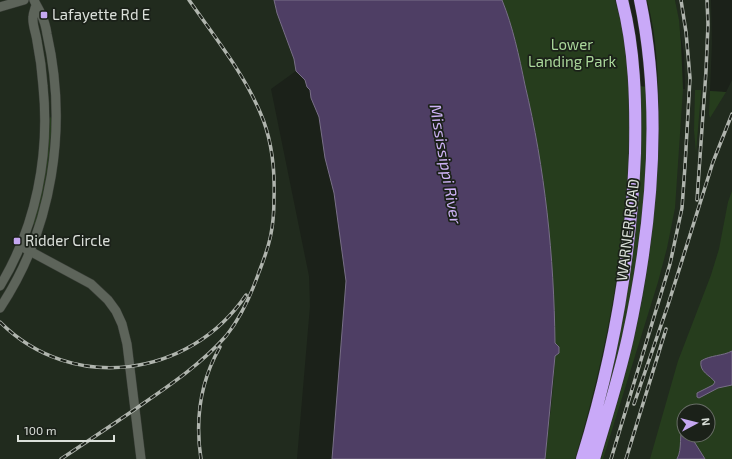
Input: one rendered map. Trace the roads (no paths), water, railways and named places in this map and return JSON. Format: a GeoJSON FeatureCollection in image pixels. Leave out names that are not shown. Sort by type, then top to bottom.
{"type":"FeatureCollection","features":[{"type":"Feature","properties":{"kind":"highway","name":"WARNER ROAD"},"geometry":{"type":"LineString","coordinates":[[582,459],[602,389],[614,332],[625,266],[631,215],[635,148],[635,81],[629,35],[622,0]]}},
{"type":"Feature","properties":{"kind":"highway","name":"WARNER ROAD"},"geometry":{"type":"LineString","coordinates":[[594,459],[614,394],[628,337],[640,271],[647,220],[651,162],[652,88],[649,47],[640,0]]}},
{"type":"Feature","properties":{"kind":"street"},"geometry":{"type":"LineString","coordinates":[[0,7],[24,0]]}},
{"type":"Feature","properties":{"kind":"street"},"geometry":{"type":"LineString","coordinates":[[0,286],[21,247],[29,223],[43,155],[45,125],[43,88],[33,17],[35,2]]}},
{"type":"Feature","properties":{"kind":"street"},"geometry":{"type":"LineString","coordinates":[[0,308],[14,284],[30,251],[44,210],[50,184],[55,150],[56,90],[52,60],[47,32],[35,2]]}},
{"type":"Feature","properties":{"kind":"street"},"geometry":{"type":"LineString","coordinates":[[21,247],[91,284],[108,300],[116,311],[122,324],[127,344],[141,459]]}},
{"type":"Feature","properties":{"kind":"water","name":"Mississippi River"},"geometry":{"type":"Polygon","coordinates":[[[274,0],[502,0],[515,42],[532,117],[543,181],[550,245],[553,278],[555,343],[559,347],[559,353],[555,356],[545,459],[332,459],[346,281],[334,193],[325,158],[319,117],[305,80],[296,71],[294,59],[277,13],[274,0]]]}},
{"type":"Feature","properties":{"kind":"water"},"geometry":{"type":"Polygon","coordinates":[[[732,351],[732,385],[718,388],[699,398],[697,397],[697,393],[713,385],[715,382],[703,371],[701,361],[732,351]]]}},
{"type":"Feature","properties":{"kind":"water"},"geometry":{"type":"Polygon","coordinates":[[[680,443],[695,443],[705,459],[677,459],[680,443]]]}},
{"type":"Feature","properties":{"kind":"railway"},"geometry":{"type":"LineString","coordinates":[[61,459],[176,380],[217,346],[231,329],[245,306],[256,281],[269,244],[273,218],[274,176],[270,143],[264,122],[253,97],[237,68],[189,0]]}},
{"type":"Feature","properties":{"kind":"railway"},"geometry":{"type":"LineString","coordinates":[[611,459],[670,264],[682,208],[690,78],[686,32],[681,0]]}},
{"type":"Feature","properties":{"kind":"railway"},"geometry":{"type":"LineString","coordinates":[[697,200],[706,71],[708,24],[707,0]]}},
{"type":"Feature","properties":{"kind":"railway"},"geometry":{"type":"LineString","coordinates":[[634,404],[668,305],[713,162],[732,114]]}},
{"type":"Feature","properties":{"kind":"railway"},"geometry":{"type":"LineString","coordinates":[[0,322],[29,345],[61,360],[95,367],[129,367],[163,359],[194,344],[222,323],[246,295]]}},
{"type":"Feature","properties":{"kind":"railway"},"geometry":{"type":"LineString","coordinates":[[626,459],[666,329]]}},
{"type":"Feature","properties":{"kind":"railway"},"geometry":{"type":"LineString","coordinates":[[201,459],[199,444],[199,416],[201,402],[208,374],[220,347]]}},
{"type":"Feature","properties":{"kind":"place","name":"Lafayette Rd E"},"geometry":{"type":"Point","coordinates":[44,15]}},
{"type":"Feature","properties":{"kind":"place","name":"Ridder Circle"},"geometry":{"type":"Point","coordinates":[17,241]}},
{"type":"Feature","properties":{"kind":"park label","name":"Lower Landing Park"},"geometry":{"type":"Point","coordinates":[572,54]}}]}
